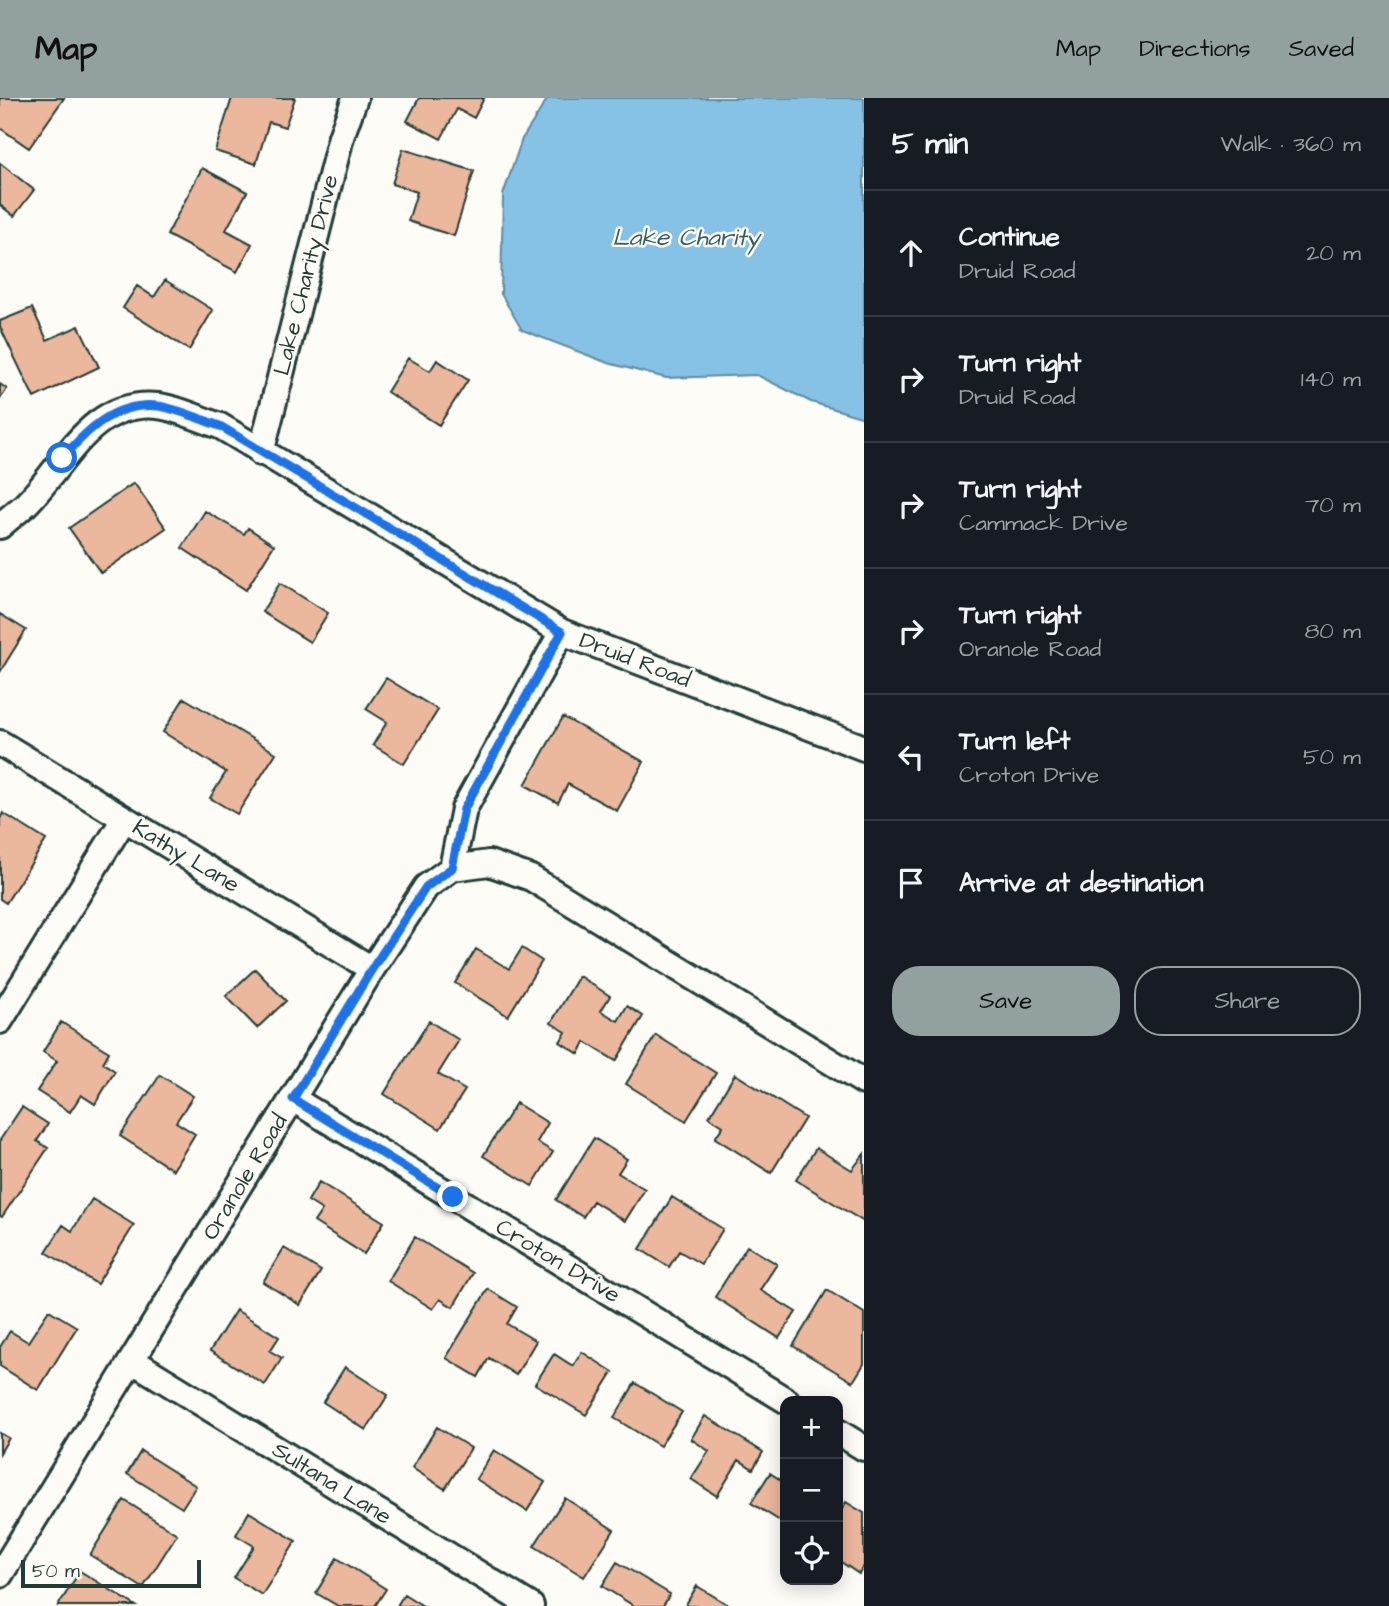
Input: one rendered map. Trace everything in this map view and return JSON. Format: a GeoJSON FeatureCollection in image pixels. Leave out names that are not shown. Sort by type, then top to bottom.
{"type":"FeatureCollection","features":[{"type":"Feature","properties":{"kind":"street","name":"Lake Charity Drive"},"geometry":{"type":"LineString","coordinates":[[261,453],[341,137],[355,98]]}},
{"type":"Feature","properties":{"kind":"street","name":"Druid Road"},"geometry":{"type":"LineString","coordinates":[[0,526],[26,504],[62,458],[91,427],[122,409],[159,406],[220,426],[562,632],[864,748]]}},
{"type":"Feature","properties":{"kind":"street"},"geometry":{"type":"LineString","coordinates":[[562,632],[464,809],[452,868],[489,863],[531,878],[864,1082]]}},
{"type":"Feature","properties":{"kind":"street","name":"Kathy Lane"},"geometry":{"type":"LineString","coordinates":[[0,743],[372,969]]}},
{"type":"Feature","properties":{"kind":"street"},"geometry":{"type":"LineString","coordinates":[[0,1020],[124,819]]}},
{"type":"Feature","properties":{"kind":"street","name":"Oranole Road"},"geometry":{"type":"LineString","coordinates":[[0,1575],[372,969],[426,887],[452,868]]}},
{"type":"Feature","properties":{"kind":"street","name":"Croton Drive"},"geometry":{"type":"LineString","coordinates":[[293,1099],[780,1397]]}},
{"type":"Feature","properties":{"kind":"street","name":"Sultana Lane"},"geometry":{"type":"LineString","coordinates":[[132,1361],[531,1606]]}},
{"type":"Feature","properties":{"kind":"street"},"geometry":{"type":"LineString","coordinates":[[843,1435],[864,1448]]}},
{"type":"Feature","properties":{"kind":"water","name":"Lake Charity"},"geometry":{"type":"Polygon","coordinates":[[[548,98],[864,98],[864,418],[811,402],[757,375],[666,378],[608,363],[522,330],[501,294],[503,195],[522,139],[548,98]]]}},
{"type":"Feature","properties":{"kind":"building"},"geometry":{"type":"Polygon","coordinates":[[[0,98],[64,98],[29,148],[0,128],[0,98]]]}},
{"type":"Feature","properties":{"kind":"building"},"geometry":{"type":"Polygon","coordinates":[[[232,98],[295,98],[285,127],[269,122],[256,164],[215,151],[232,98]]]}},
{"type":"Feature","properties":{"kind":"building"},"geometry":{"type":"Polygon","coordinates":[[[419,98],[484,98],[474,118],[457,109],[441,139],[407,121],[419,98]]]}},
{"type":"Feature","properties":{"kind":"building"},"geometry":{"type":"Polygon","coordinates":[[[403,149],[474,171],[454,236],[408,221],[417,192],[392,184],[403,149]]]}},
{"type":"Feature","properties":{"kind":"building"},"geometry":{"type":"Polygon","coordinates":[[[0,163],[34,190],[14,216],[0,205],[0,163]]]}},
{"type":"Feature","properties":{"kind":"building"},"geometry":{"type":"Polygon","coordinates":[[[202,168],[247,192],[226,230],[252,244],[237,272],[167,235],[202,168]]]}},
{"type":"Feature","properties":{"kind":"building"},"geometry":{"type":"Polygon","coordinates":[[[165,280],[213,310],[189,350],[123,308],[137,286],[154,297],[165,280]]]}},
{"type":"Feature","properties":{"kind":"building"},"geometry":{"type":"Polygon","coordinates":[[[32,308],[47,340],[79,326],[99,367],[34,398],[0,327],[0,321],[32,308]]]}},
{"type":"Feature","properties":{"kind":"building"},"geometry":{"type":"Polygon","coordinates":[[[408,358],[430,371],[437,360],[468,380],[439,425],[387,392],[408,358]]]}},
{"type":"Feature","properties":{"kind":"building"},"geometry":{"type":"Polygon","coordinates":[[[0,384],[7,389],[0,399],[0,384]]]}},
{"type":"Feature","properties":{"kind":"building"},"geometry":{"type":"Polygon","coordinates":[[[134,483],[166,528],[101,573],[69,528],[134,483]]]}},
{"type":"Feature","properties":{"kind":"building"},"geometry":{"type":"Polygon","coordinates":[[[205,511],[244,534],[248,528],[274,545],[246,590],[182,548],[205,511]]]}},
{"type":"Feature","properties":{"kind":"building"},"geometry":{"type":"Polygon","coordinates":[[[280,583],[328,613],[310,642],[262,612],[280,583]]]}},
{"type":"Feature","properties":{"kind":"building"},"geometry":{"type":"Polygon","coordinates":[[[0,614],[26,630],[0,672],[0,614]]]}},
{"type":"Feature","properties":{"kind":"building"},"geometry":{"type":"Polygon","coordinates":[[[386,678],[438,710],[404,764],[373,745],[387,722],[366,709],[386,678]]]}},
{"type":"Feature","properties":{"kind":"building"},"geometry":{"type":"Polygon","coordinates":[[[184,698],[276,753],[237,814],[210,798],[226,772],[163,732],[184,698]]]}},
{"type":"Feature","properties":{"kind":"building"},"geometry":{"type":"Polygon","coordinates":[[[563,717],[644,762],[617,811],[568,784],[558,803],[525,785],[563,717]]]}},
{"type":"Feature","properties":{"kind":"building"},"geometry":{"type":"Polygon","coordinates":[[[3,813],[46,840],[6,903],[0,899],[0,819],[3,813]]]}},
{"type":"Feature","properties":{"kind":"building"},"geometry":{"type":"Polygon","coordinates":[[[522,948],[542,961],[508,1016],[455,983],[476,949],[509,969],[522,948]]]}},
{"type":"Feature","properties":{"kind":"building"},"geometry":{"type":"Polygon","coordinates":[[[255,969],[286,1001],[257,1028],[226,996],[255,969]]]}},
{"type":"Feature","properties":{"kind":"building"},"geometry":{"type":"Polygon","coordinates":[[[579,976],[610,996],[601,1011],[618,1021],[627,1006],[643,1016],[616,1061],[585,1042],[579,1054],[560,1042],[566,1032],[551,1023],[579,976]]]}},
{"type":"Feature","properties":{"kind":"building"},"geometry":{"type":"Polygon","coordinates":[[[429,1021],[459,1040],[438,1074],[465,1090],[440,1129],[384,1094],[429,1021]]]}},
{"type":"Feature","properties":{"kind":"building"},"geometry":{"type":"Polygon","coordinates":[[[61,1022],[109,1052],[103,1063],[115,1071],[95,1104],[81,1095],[70,1112],[37,1091],[57,1061],[43,1052],[61,1022]]]}},
{"type":"Feature","properties":{"kind":"building"},"geometry":{"type":"Polygon","coordinates":[[[656,1035],[716,1073],[686,1121],[626,1084],[656,1035]]]}},
{"type":"Feature","properties":{"kind":"building"},"geometry":{"type":"Polygon","coordinates":[[[735,1074],[805,1118],[771,1173],[715,1138],[723,1126],[709,1117],[735,1074]]]}},
{"type":"Feature","properties":{"kind":"building"},"geometry":{"type":"Polygon","coordinates":[[[160,1075],[193,1096],[176,1122],[195,1134],[173,1170],[120,1136],[160,1075]]]}},
{"type":"Feature","properties":{"kind":"building"},"geometry":{"type":"Polygon","coordinates":[[[516,1103],[548,1123],[537,1142],[553,1152],[532,1186],[483,1156],[516,1103]]]}},
{"type":"Feature","properties":{"kind":"building"},"geometry":{"type":"Polygon","coordinates":[[[22,1107],[48,1124],[37,1141],[48,1148],[2,1217],[0,1140],[22,1107]]]}},
{"type":"Feature","properties":{"kind":"building"},"geometry":{"type":"Polygon","coordinates":[[[594,1138],[627,1159],[618,1173],[645,1189],[625,1221],[593,1201],[583,1217],[556,1200],[594,1138]]]}},
{"type":"Feature","properties":{"kind":"building"},"geometry":{"type":"Polygon","coordinates":[[[816,1148],[852,1170],[864,1154],[864,1222],[796,1180],[816,1148]]]}},
{"type":"Feature","properties":{"kind":"building"},"geometry":{"type":"Polygon","coordinates":[[[319,1182],[384,1222],[364,1254],[314,1222],[322,1210],[308,1201],[319,1182]]]}},
{"type":"Feature","properties":{"kind":"building"},"geometry":{"type":"Polygon","coordinates":[[[672,1197],[723,1229],[701,1264],[679,1251],[669,1267],[640,1249],[672,1197]]]}},
{"type":"Feature","properties":{"kind":"building"},"geometry":{"type":"Polygon","coordinates":[[[92,1199],[134,1225],[97,1284],[46,1252],[63,1225],[72,1231],[92,1199]]]}},
{"type":"Feature","properties":{"kind":"building"},"geometry":{"type":"Polygon","coordinates":[[[415,1237],[473,1273],[453,1307],[440,1299],[433,1309],[388,1281],[415,1237]]]}},
{"type":"Feature","properties":{"kind":"building"},"geometry":{"type":"Polygon","coordinates":[[[747,1246],[777,1264],[760,1290],[796,1312],[779,1338],[715,1297],[747,1246]]]}},
{"type":"Feature","properties":{"kind":"building"},"geometry":{"type":"Polygon","coordinates":[[[284,1248],[321,1271],[300,1305],[263,1282],[284,1248]]]}},
{"type":"Feature","properties":{"kind":"building"},"geometry":{"type":"Polygon","coordinates":[[[488,1289],[517,1307],[507,1324],[536,1341],[516,1375],[489,1358],[478,1377],[446,1358],[488,1289]]]}},
{"type":"Feature","properties":{"kind":"building"},"geometry":{"type":"Polygon","coordinates":[[[827,1290],[864,1313],[864,1364],[853,1382],[793,1346],[827,1290]]]}},
{"type":"Feature","properties":{"kind":"building"},"geometry":{"type":"Polygon","coordinates":[[[49,1310],[77,1327],[38,1390],[0,1366],[0,1347],[10,1331],[28,1342],[49,1310]]]}},
{"type":"Feature","properties":{"kind":"building"},"geometry":{"type":"Polygon","coordinates":[[[236,1310],[279,1337],[270,1351],[282,1358],[265,1385],[210,1351],[236,1310]]]}},
{"type":"Feature","properties":{"kind":"building"},"geometry":{"type":"Polygon","coordinates":[[[582,1352],[613,1372],[586,1415],[535,1384],[554,1354],[573,1366],[582,1352]]]}},
{"type":"Feature","properties":{"kind":"building"},"geometry":{"type":"Polygon","coordinates":[[[345,1367],[388,1395],[366,1430],[323,1402],[345,1367]]]}},
{"type":"Feature","properties":{"kind":"building"},"geometry":{"type":"Polygon","coordinates":[[[635,1383],[682,1412],[660,1446],[614,1418],[635,1383]]]}},
{"type":"Feature","properties":{"kind":"building"},"geometry":{"type":"Polygon","coordinates":[[[705,1416],[763,1452],[753,1469],[739,1460],[717,1496],[691,1479],[709,1451],[691,1439],[705,1416]]]}},
{"type":"Feature","properties":{"kind":"building"},"geometry":{"type":"Polygon","coordinates":[[[437,1427],[471,1448],[445,1489],[412,1468],[437,1427]]]}},
{"type":"Feature","properties":{"kind":"building"},"geometry":{"type":"Polygon","coordinates":[[[0,1433],[9,1438],[0,1453],[0,1433]]]}},
{"type":"Feature","properties":{"kind":"building"},"geometry":{"type":"Polygon","coordinates":[[[494,1450],[545,1482],[527,1511],[476,1479],[494,1450]]]}},
{"type":"Feature","properties":{"kind":"building"},"geometry":{"type":"Polygon","coordinates":[[[141,1451],[196,1486],[182,1508],[127,1474],[141,1451]]]}},
{"type":"Feature","properties":{"kind":"building"},"geometry":{"type":"Polygon","coordinates":[[[770,1473],[780,1480],[780,1521],[751,1503],[770,1473]]]}},
{"type":"Feature","properties":{"kind":"building"},"geometry":{"type":"Polygon","coordinates":[[[565,1498],[614,1530],[584,1577],[534,1546],[565,1498]]]}},
{"type":"Feature","properties":{"kind":"building"},"geometry":{"type":"Polygon","coordinates":[[[124,1500],[177,1534],[143,1588],[90,1555],[124,1500]]]}},
{"type":"Feature","properties":{"kind":"building"},"geometry":{"type":"Polygon","coordinates":[[[846,1502],[864,1513],[864,1566],[859,1574],[843,1563],[843,1507],[846,1502]]]}},
{"type":"Feature","properties":{"kind":"building"},"geometry":{"type":"Polygon","coordinates":[[[249,1512],[296,1541],[262,1595],[234,1578],[254,1546],[236,1535],[249,1512]]]}},
{"type":"Feature","properties":{"kind":"building"},"geometry":{"type":"Polygon","coordinates":[[[337,1558],[386,1589],[375,1606],[338,1606],[316,1593],[337,1558]]]}},
{"type":"Feature","properties":{"kind":"building"},"geometry":{"type":"Polygon","coordinates":[[[617,1562],[670,1594],[663,1606],[634,1606],[602,1586],[617,1562]]]}},
{"type":"Feature","properties":{"kind":"building"},"geometry":{"type":"Polygon","coordinates":[[[80,1571],[136,1606],[58,1606],[80,1571]]]}},
{"type":"Feature","properties":{"kind":"building"},"geometry":{"type":"Polygon","coordinates":[[[697,1586],[730,1606],[685,1606],[697,1586]]]}},
{"type":"Feature","properties":{"kind":"building"},"geometry":{"type":"Polygon","coordinates":[[[404,1594],[423,1606],[397,1606],[404,1594]]]}},
{"type":"Feature","properties":{"kind":"route"},"geometry":{"type":"LineString","coordinates":[[62,458],[91,427],[122,409],[159,406],[220,426],[562,632],[464,809],[452,868],[426,887],[372,969],[293,1099],[453,1197]]}}]}
